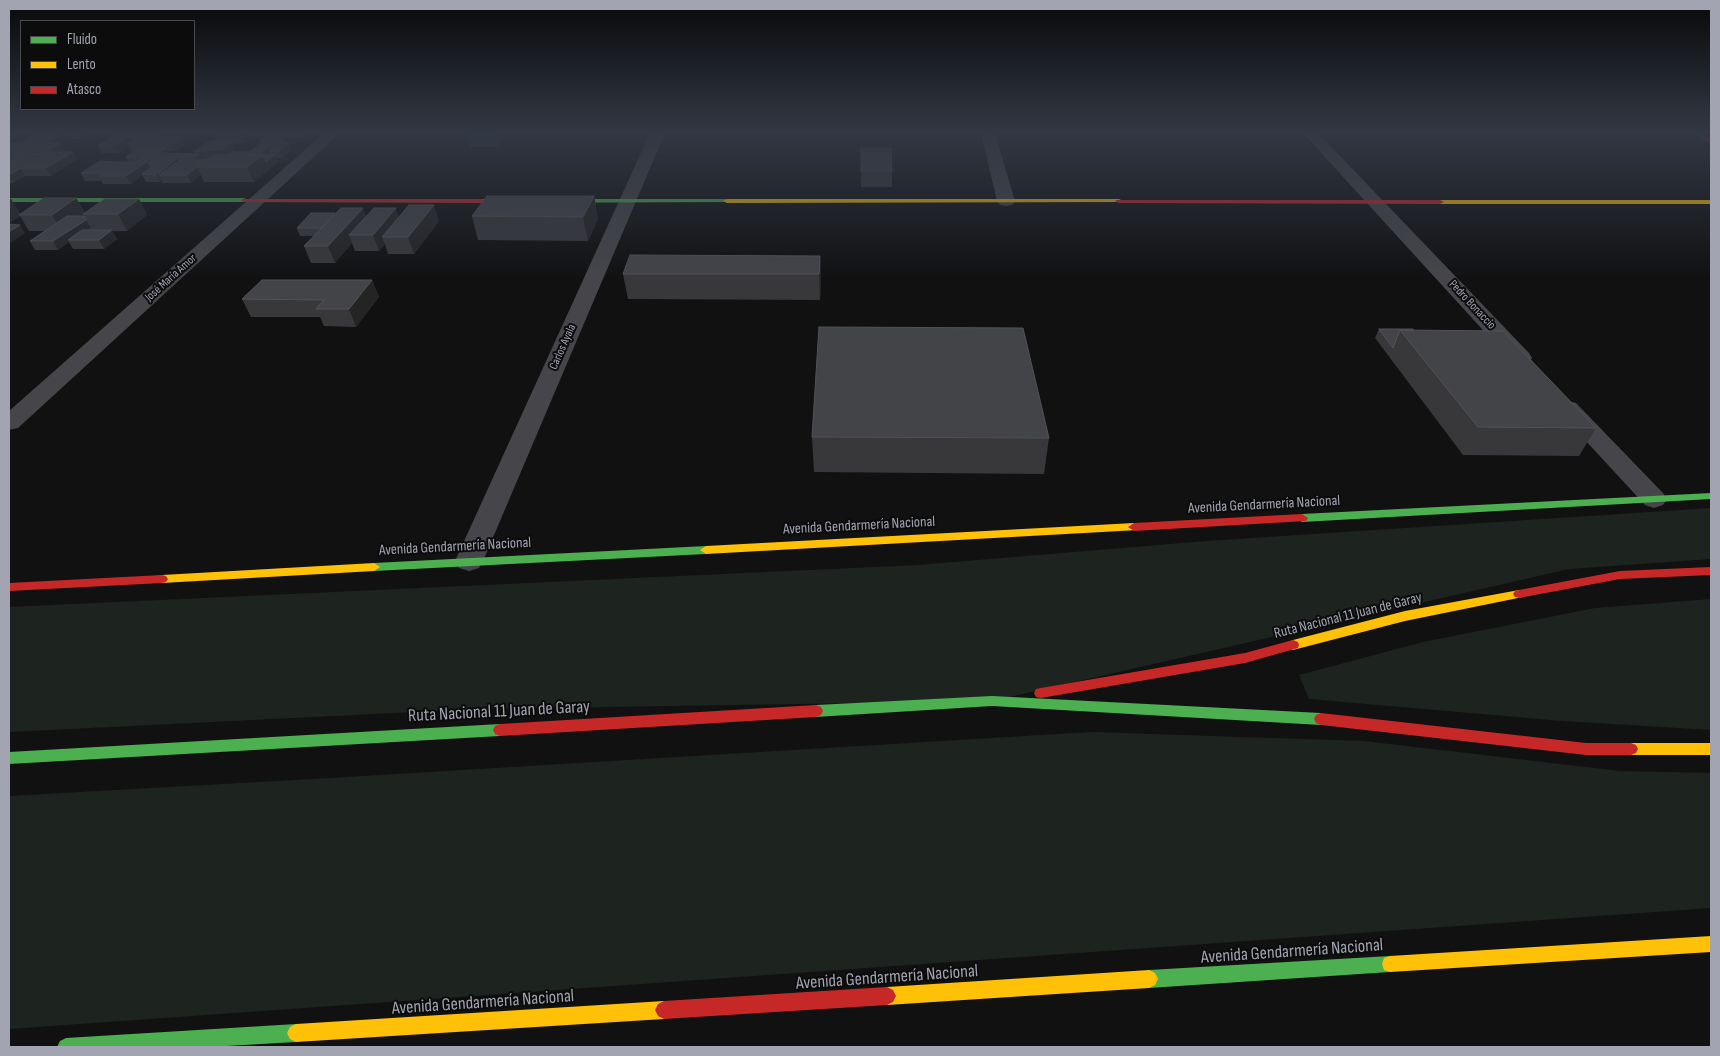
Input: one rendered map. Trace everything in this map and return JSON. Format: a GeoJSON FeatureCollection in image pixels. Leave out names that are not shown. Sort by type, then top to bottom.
{"type":"FeatureCollection","features":[{"type":"Feature","properties":{"kind":"main road"},"geometry":{"type":"LineString","coordinates":[[9,200],[1711,202]]}},
{"type":"Feature","properties":{"kind":"main road","name":"Avenida Gendarmería Nacional"},"geometry":{"type":"LineString","coordinates":[[9,587],[1711,496]]}},
{"type":"Feature","properties":{"kind":"main road","name":"Ruta Nacional 11 Juan de Garay"},"geometry":{"type":"LineString","coordinates":[[9,758],[992,701],[1245,658],[1405,616],[1620,575],[1711,572]]}},
{"type":"Feature","properties":{"kind":"main road","name":"Ruta Nacional 11 Juan de Garay"},"geometry":{"type":"LineString","coordinates":[[992,701],[1351,721],[1586,749],[1711,749]]}},
{"type":"Feature","properties":{"kind":"main road","name":"Avenida Gendarmería Nacional"},"geometry":{"type":"LineString","coordinates":[[66,1047],[1711,944]]}},
{"type":"Feature","properties":{"kind":"street","name":"José María Amor"},"geometry":{"type":"LineString","coordinates":[[9,423],[278,182]]}},
{"type":"Feature","properties":{"kind":"street","name":"Carlos Ayala"},"geometry":{"type":"LineString","coordinates":[[469,561],[636,182]]}},
{"type":"Feature","properties":{"kind":"street"},"geometry":{"type":"LineString","coordinates":[[1001,182],[1006,201]]}},
{"type":"Feature","properties":{"kind":"street","name":"Pedro Bonaccio"},"geometry":{"type":"LineString","coordinates":[[1356,182],[1531,369]]}},
{"type":"Feature","properties":{"kind":"street"},"geometry":{"type":"LineString","coordinates":[[1552,390],[1654,499]]}},
{"type":"Feature","properties":{"kind":"shaded area"},"geometry":{"type":"Polygon","coordinates":[[[1711,508],[1711,559],[1569,569],[992,701],[476,709],[9,732],[9,607],[917,565],[1206,541],[1711,508]]]}},
{"type":"Feature","properties":{"kind":"shaded area"},"geometry":{"type":"Polygon","coordinates":[[[1711,599],[1711,730],[1562,721],[1309,699],[1299,675],[1423,642],[1595,608],[1711,599]]]}},
{"type":"Feature","properties":{"kind":"shaded area"},"geometry":{"type":"Polygon","coordinates":[[[1091,732],[1364,741],[1620,771],[1711,773],[1711,908],[9,1029],[9,796],[1091,732]]]}},
{"type":"Feature","properties":{"kind":"building"},"geometry":{"type":"Polygon","coordinates":[[[487,196],[594,196],[583,217],[472,216],[487,196]]]}},
{"type":"Feature","properties":{"kind":"building"},"geometry":{"type":"Polygon","coordinates":[[[44,198],[76,198],[52,215],[19,215],[44,198]]]}},
{"type":"Feature","properties":{"kind":"building"},"geometry":{"type":"Polygon","coordinates":[[[105,199],[139,199],[118,214],[83,214],[105,199]]]}},
{"type":"Feature","properties":{"kind":"building"},"geometry":{"type":"Polygon","coordinates":[[[409,205],[434,205],[408,237],[382,237],[409,205]]]}},
{"type":"Feature","properties":{"kind":"building"},"geometry":{"type":"Polygon","coordinates":[[[341,208],[363,208],[328,246],[304,246],[341,208]]]}},
{"type":"Feature","properties":{"kind":"building"},"geometry":{"type":"Polygon","coordinates":[[[374,208],[396,208],[373,235],[349,235],[374,208]]]}},
{"type":"Feature","properties":{"kind":"building"},"geometry":{"type":"Polygon","coordinates":[[[311,213],[335,213],[322,228],[297,228],[311,213]]]}},
{"type":"Feature","properties":{"kind":"building"},"geometry":{"type":"Polygon","coordinates":[[[67,216],[84,216],[86,220],[53,241],[30,241],[67,216]]]}},
{"type":"Feature","properties":{"kind":"building"},"geometry":{"type":"Polygon","coordinates":[[[9,224],[20,225],[9,232],[9,224]]]}},
{"type":"Feature","properties":{"kind":"building"},"geometry":{"type":"Polygon","coordinates":[[[82,230],[112,230],[99,240],[68,240],[82,230]]]}},
{"type":"Feature","properties":{"kind":"building"},"geometry":{"type":"Polygon","coordinates":[[[630,255],[820,256],[819,274],[623,274],[630,255]]]}},
{"type":"Feature","properties":{"kind":"building"},"geometry":{"type":"Polygon","coordinates":[[[262,280],[372,280],[349,309],[316,309],[324,300],[242,299],[262,280]]]}},
{"type":"Feature","properties":{"kind":"building"},"geometry":{"type":"Polygon","coordinates":[[[819,327],[1023,328],[1049,438],[812,437],[819,327]]]}},
{"type":"Feature","properties":{"kind":"building"},"geometry":{"type":"Polygon","coordinates":[[[1379,329],[1413,329],[1414,331],[1400,330],[1393,348],[1379,329]]]}},
{"type":"Feature","properties":{"kind":"building"},"geometry":{"type":"Polygon","coordinates":[[[1400,330],[1503,331],[1596,428],[1478,427],[1400,330]]]}},
{"type":"Feature","properties":{"kind":"traffic: fast"},"geometry":{"type":"LineString","coordinates":[[9,200],[244,200]]}},
{"type":"Feature","properties":{"kind":"traffic: fast"},"geometry":{"type":"LineString","coordinates":[[482,201],[727,201]]}},
{"type":"Feature","properties":{"kind":"traffic: fast"},"geometry":{"type":"LineString","coordinates":[[1302,518],[1711,496]]}},
{"type":"Feature","properties":{"kind":"traffic: fast"},"geometry":{"type":"LineString","coordinates":[[374,567],[706,550]]}},
{"type":"Feature","properties":{"kind":"traffic: fast"},"geometry":{"type":"LineString","coordinates":[[816,711],[992,701],[1321,719]]}},
{"type":"Feature","properties":{"kind":"traffic: fast"},"geometry":{"type":"LineString","coordinates":[[9,758],[500,730]]}},
{"type":"Feature","properties":{"kind":"traffic: fast"},"geometry":{"type":"LineString","coordinates":[[1149,979],[1390,964]]}},
{"type":"Feature","properties":{"kind":"traffic: fast"},"geometry":{"type":"LineString","coordinates":[[66,1047],[296,1033]]}},
{"type":"Feature","properties":{"kind":"traffic: slow"},"geometry":{"type":"LineString","coordinates":[[727,201],[1119,201]]}},
{"type":"Feature","properties":{"kind":"traffic: slow"},"geometry":{"type":"LineString","coordinates":[[1440,202],[1711,202]]}},
{"type":"Feature","properties":{"kind":"traffic: slow"},"geometry":{"type":"LineString","coordinates":[[706,550],[1134,527]]}},
{"type":"Feature","properties":{"kind":"traffic: slow"},"geometry":{"type":"LineString","coordinates":[[162,579],[374,567]]}},
{"type":"Feature","properties":{"kind":"traffic: slow"},"geometry":{"type":"LineString","coordinates":[[1293,645],[1405,616],[1519,594]]}},
{"type":"Feature","properties":{"kind":"traffic: slow"},"geometry":{"type":"LineString","coordinates":[[1631,749],[1711,749]]}},
{"type":"Feature","properties":{"kind":"traffic: slow"},"geometry":{"type":"LineString","coordinates":[[1390,964],[1711,944]]}},
{"type":"Feature","properties":{"kind":"traffic: slow"},"geometry":{"type":"LineString","coordinates":[[887,996],[1149,979]]}},
{"type":"Feature","properties":{"kind":"traffic: slow"},"geometry":{"type":"LineString","coordinates":[[296,1033],[664,1010]]}},
{"type":"Feature","properties":{"kind":"traffic: jam"},"geometry":{"type":"LineString","coordinates":[[244,200],[482,201]]}},
{"type":"Feature","properties":{"kind":"traffic: jam"},"geometry":{"type":"LineString","coordinates":[[1119,201],[1440,202]]}},
{"type":"Feature","properties":{"kind":"traffic: jam"},"geometry":{"type":"LineString","coordinates":[[1134,527],[1302,518]]}},
{"type":"Feature","properties":{"kind":"traffic: jam"},"geometry":{"type":"LineString","coordinates":[[1519,594],[1620,575],[1711,571]]}},
{"type":"Feature","properties":{"kind":"traffic: jam"},"geometry":{"type":"LineString","coordinates":[[9,587],[162,579]]}},
{"type":"Feature","properties":{"kind":"traffic: jam"},"geometry":{"type":"LineString","coordinates":[[1041,693],[1245,658],[1293,645]]}},
{"type":"Feature","properties":{"kind":"traffic: jam"},"geometry":{"type":"LineString","coordinates":[[500,730],[816,711]]}},
{"type":"Feature","properties":{"kind":"traffic: jam"},"geometry":{"type":"LineString","coordinates":[[1321,719],[1586,749],[1631,749]]}},
{"type":"Feature","properties":{"kind":"traffic: jam"},"geometry":{"type":"LineString","coordinates":[[664,1010],[887,996]]}}]}
